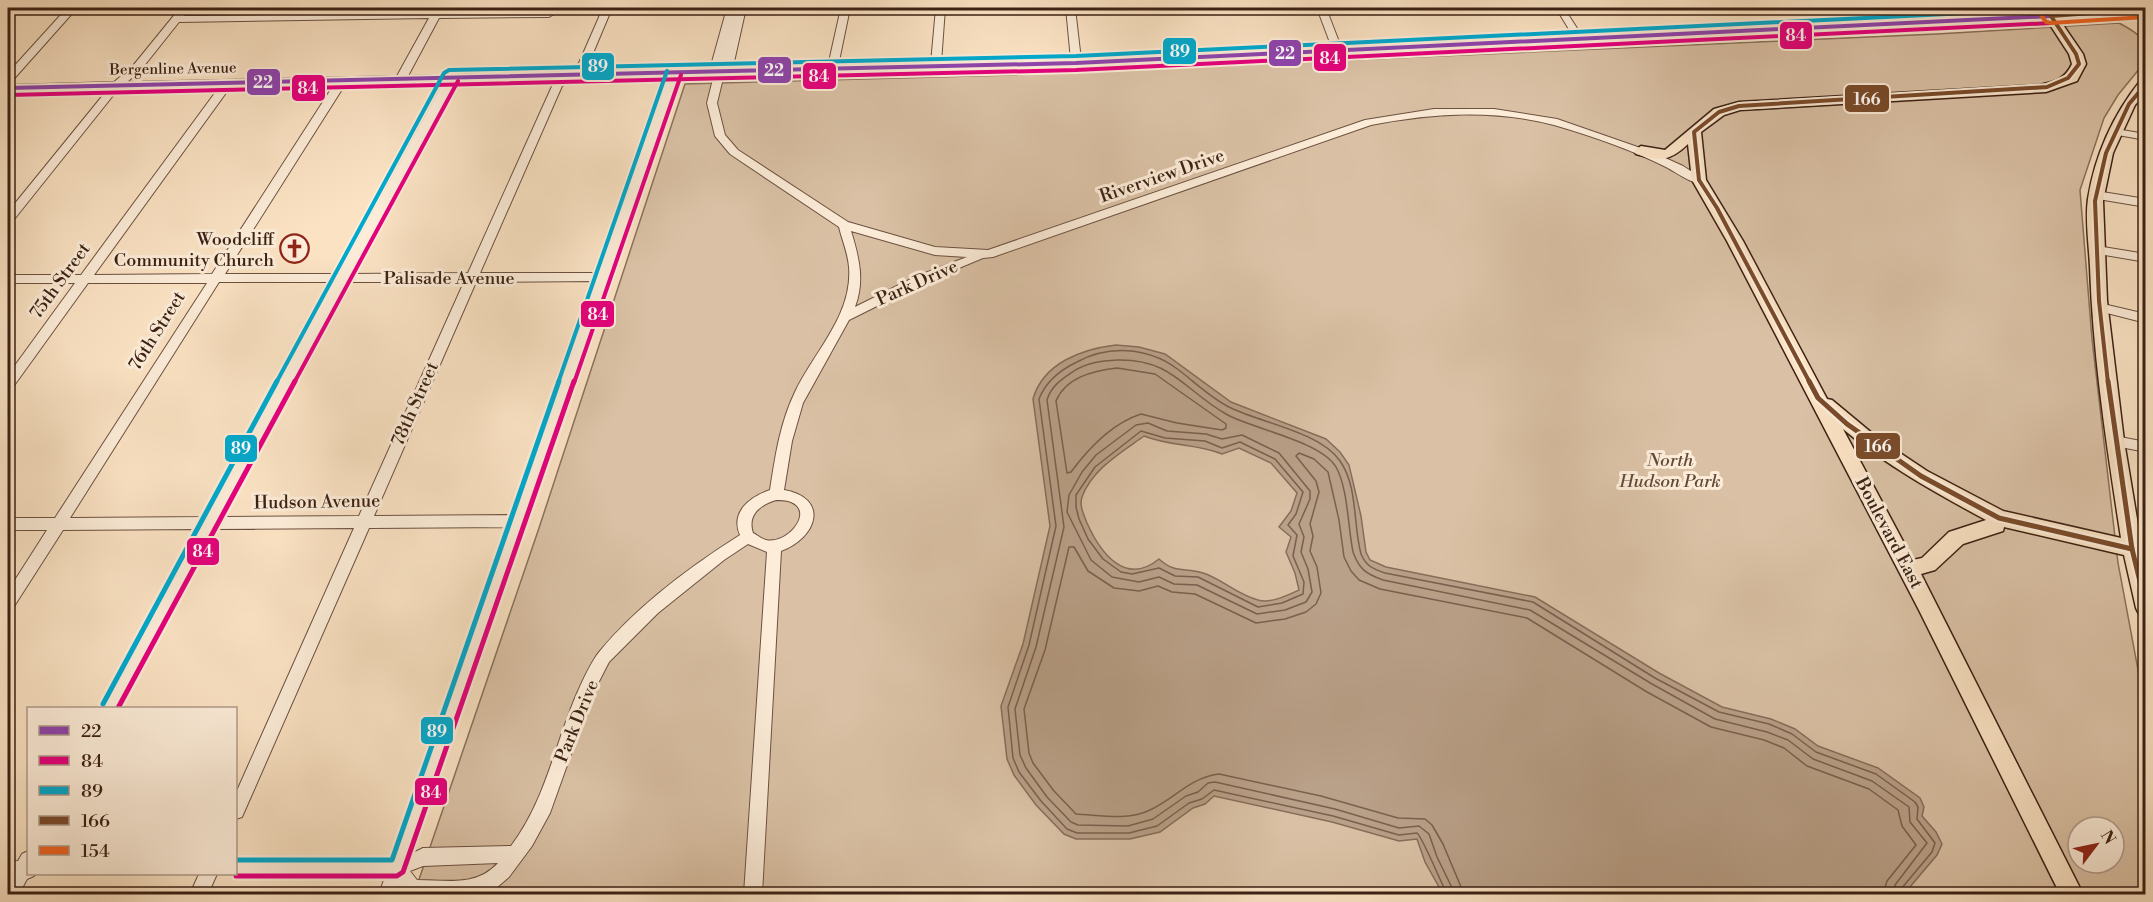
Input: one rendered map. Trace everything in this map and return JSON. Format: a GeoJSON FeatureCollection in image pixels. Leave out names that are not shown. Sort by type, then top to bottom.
{"type":"FeatureCollection","features":[{"type":"Feature","properties":{"kind":"main road","name":"Bergenline Avenue"},"geometry":{"type":"LineString","coordinates":[[2048,12],[2142,10]]}},
{"type":"Feature","properties":{"kind":"main road"},"geometry":{"type":"LineString","coordinates":[[1641,151],[1668,154],[1719,112],[1739,106],[2041,89],[2058,84],[2072,78],[2079,64],[2076,54],[2048,12]]}},
{"type":"Feature","properties":{"kind":"main road"},"geometry":{"type":"LineString","coordinates":[[2107,12],[2145,23]]}},
{"type":"Feature","properties":{"kind":"main road"},"geometry":{"type":"LineString","coordinates":[[2145,82],[2129,104],[2106,153],[2096,195],[2099,307],[2115,441],[2138,550],[2145,608]]}},
{"type":"Feature","properties":{"kind":"main road","name":"Boulevard East"},"geometry":{"type":"LineString","coordinates":[[1694,132],[1699,180],[1730,233],[1908,570],[2072,894]]}},
{"type":"Feature","properties":{"kind":"main road"},"geometry":{"type":"LineString","coordinates":[[1818,398],[1902,464],[1999,518],[2138,550]]}},
{"type":"Feature","properties":{"kind":"main road"},"geometry":{"type":"LineString","coordinates":[[1908,570],[1928,564],[1956,538],[1996,525],[1999,518]]}},
{"type":"Feature","properties":{"kind":"street"},"geometry":{"type":"LineString","coordinates":[[8,79],[72,8]]}},
{"type":"Feature","properties":{"kind":"street"},"geometry":{"type":"LineString","coordinates":[[8,219],[116,86],[136,69],[185,8]]}},
{"type":"Feature","properties":{"kind":"street","name":"78th Street"},"geometry":{"type":"LineString","coordinates":[[237,809],[558,84],[584,65],[607,8]]}},
{"type":"Feature","properties":{"kind":"street"},"geometry":{"type":"LineString","coordinates":[[720,72],[717,62],[731,8]]}},
{"type":"Feature","properties":{"kind":"street"},"geometry":{"type":"LineString","coordinates":[[720,72],[729,61],[741,8]]}},
{"type":"Feature","properties":{"kind":"street"},"geometry":{"type":"LineString","coordinates":[[832,69],[845,8]]}},
{"type":"Feature","properties":{"kind":"street"},"geometry":{"type":"LineString","coordinates":[[936,67],[940,8]]}},
{"type":"Feature","properties":{"kind":"street"},"geometry":{"type":"LineString","coordinates":[[1070,8],[1077,63]]}},
{"type":"Feature","properties":{"kind":"street"},"geometry":{"type":"LineString","coordinates":[[1321,8],[1337,49]]}},
{"type":"Feature","properties":{"kind":"street"},"geometry":{"type":"LineString","coordinates":[[1560,8],[1579,38]]}},
{"type":"Feature","properties":{"kind":"street"},"geometry":{"type":"LineString","coordinates":[[1858,8],[1873,24]]}},
{"type":"Feature","properties":{"kind":"street"},"geometry":{"type":"LineString","coordinates":[[176,19],[439,11],[549,14]]}},
{"type":"Feature","properties":{"kind":"street"},"geometry":{"type":"LineString","coordinates":[[400,80],[439,11]]}},
{"type":"Feature","properties":{"kind":"street","name":"Bergenline Avenue"},"geometry":{"type":"LineString","coordinates":[[8,88],[1077,63],[1873,24],[2048,12]]}},
{"type":"Feature","properties":{"kind":"street","name":"Riverview Drive"},"geometry":{"type":"LineString","coordinates":[[720,72],[712,103],[716,126],[725,144],[748,163],[844,225],[935,251],[989,254],[1369,122],[1404,114],[1462,109],[1507,112],[1555,121],[1641,151],[1678,167],[1699,180]]}},
{"type":"Feature","properties":{"kind":"street"},"geometry":{"type":"LineString","coordinates":[[388,894],[674,73]]}},
{"type":"Feature","properties":{"kind":"street"},"geometry":{"type":"LineString","coordinates":[[111,707],[452,77]]}},
{"type":"Feature","properties":{"kind":"street","name":"76th Street"},"geometry":{"type":"LineString","coordinates":[[8,603],[213,279],[342,81]]}},
{"type":"Feature","properties":{"kind":"street","name":"75th Street"},"geometry":{"type":"LineString","coordinates":[[8,384],[228,84]]}},
{"type":"Feature","properties":{"kind":"street"},"geometry":{"type":"LineString","coordinates":[[2116,132],[2145,137]]}},
{"type":"Feature","properties":{"kind":"street"},"geometry":{"type":"LineString","coordinates":[[2096,195],[2145,203]]}},
{"type":"Feature","properties":{"kind":"street","name":"Park Drive"},"geometry":{"type":"LineString","coordinates":[[776,494],[789,422],[802,391],[846,317],[852,297],[855,270],[844,225]]}},
{"type":"Feature","properties":{"kind":"street"},"geometry":{"type":"LineString","coordinates":[[2097,250],[2145,258]]}},
{"type":"Feature","properties":{"kind":"street","name":"Park Drive"},"geometry":{"type":"LineString","coordinates":[[846,317],[938,272],[989,254]]}},
{"type":"Feature","properties":{"kind":"street","name":"Palisade Avenue"},"geometry":{"type":"LineString","coordinates":[[8,279],[603,277]]}},
{"type":"Feature","properties":{"kind":"street"},"geometry":{"type":"LineString","coordinates":[[2099,307],[2145,319]]}},
{"type":"Feature","properties":{"kind":"street"},"geometry":{"type":"LineString","coordinates":[[2115,441],[2145,447]]}},
{"type":"Feature","properties":{"kind":"street"},"geometry":{"type":"LineString","coordinates":[[776,494],[795,496],[802,501],[808,516],[802,533],[794,540],[774,547],[764,546],[748,537],[744,530],[745,514],[757,500],[776,494]]}},
{"type":"Feature","properties":{"kind":"street","name":"Hudson Avenue"},"geometry":{"type":"LineString","coordinates":[[8,524],[519,521]]}},
{"type":"Feature","properties":{"kind":"street","name":"Park Drive"},"geometry":{"type":"LineString","coordinates":[[397,868],[413,889],[471,889],[489,883],[503,870],[544,807],[585,693],[604,657],[653,608],[719,556],[748,537]]}},
{"type":"Feature","properties":{"kind":"street"},"geometry":{"type":"LineString","coordinates":[[753,894],[774,547]]}},
{"type":"Feature","properties":{"kind":"street"},"geometry":{"type":"LineString","coordinates":[[237,868],[397,868],[423,857],[514,854]]}},
{"type":"Feature","properties":{"kind":"street"},"geometry":{"type":"LineString","coordinates":[[10,894],[22,868]]}},
{"type":"Feature","properties":{"kind":"street"},"geometry":{"type":"LineString","coordinates":[[199,894],[207,875]]}},
{"type":"Feature","properties":{"kind":"green space","name":"North Hudson Park"},"geometry":{"type":"Polygon","coordinates":[[[2119,23],[2132,30],[2140,37],[2144,47],[2145,62],[2118,95],[2104,118],[2080,190],[2092,339],[2118,563],[2145,707],[2145,894],[414,894],[539,528],[685,84],[1010,75],[1937,34],[2119,23]]]}},
{"type":"Feature","properties":{"kind":"water"},"geometry":{"type":"Polygon","coordinates":[[[1116,345],[1139,347],[1165,354],[1231,402],[1326,439],[1340,452],[1349,465],[1361,516],[1366,552],[1370,560],[1386,567],[1535,597],[1659,673],[1722,707],[1771,719],[1795,729],[1818,746],[1878,768],[1920,798],[1924,807],[1922,816],[1936,832],[1942,844],[1937,855],[1904,894],[1443,894],[1425,862],[1417,839],[1399,841],[1332,822],[1214,796],[1160,832],[1130,839],[1076,839],[1064,834],[1036,805],[1014,775],[1007,759],[1001,706],[1023,644],[1050,526],[1033,399],[1045,376],[1055,367],[1077,354],[1116,345]],[[1144,436],[1117,455],[1093,478],[1082,497],[1081,507],[1087,523],[1107,555],[1125,568],[1135,569],[1147,567],[1159,559],[1170,567],[1197,571],[1210,576],[1244,595],[1263,601],[1279,598],[1299,590],[1286,552],[1291,537],[1279,527],[1291,511],[1297,493],[1271,463],[1239,448],[1222,454],[1144,436]]]}},
{"type":"Feature","properties":{"kind":"transit line","name":"89"},"geometry":{"type":"LineString","coordinates":[[103,704],[444,73],[449,70],[1076,56],[2051,9]]}},
{"type":"Feature","properties":{"kind":"transit line","name":"166"},"geometry":{"type":"LineString","coordinates":[[2051,16],[2146,9]]}},
{"type":"Feature","properties":{"kind":"transit line","name":"154"},"geometry":{"type":"LineString","coordinates":[[2039,12],[2046,22],[2051,23],[2146,17]]}},
{"type":"Feature","properties":{"kind":"transit line","name":"22"},"geometry":{"type":"LineString","coordinates":[[8,88],[1076,63],[2051,16]]}},
{"type":"Feature","properties":{"kind":"transit line","name":"166"},"geometry":{"type":"LineString","coordinates":[[2051,16],[2076,54],[2079,64],[2068,78],[2058,83],[2041,89],[1739,106],[1719,112],[1694,132],[1699,180],[1717,208],[1818,398],[1847,424],[1921,476],[1999,518],[2132,549]]}},
{"type":"Feature","properties":{"kind":"transit line","name":"84"},"geometry":{"type":"LineString","coordinates":[[8,95],[1076,70],[2051,23]]}},
{"type":"Feature","properties":{"kind":"transit line","name":"89"},"geometry":{"type":"LineString","coordinates":[[237,860],[392,860],[667,71]]}},
{"type":"Feature","properties":{"kind":"transit line","name":"84"},"geometry":{"type":"LineString","coordinates":[[236,876],[397,876],[403,872],[681,75]]}},
{"type":"Feature","properties":{"kind":"transit line","name":"84"},"geometry":{"type":"LineString","coordinates":[[119,707],[458,81]]}},
{"type":"Feature","properties":{"kind":"transit line","name":"166"},"geometry":{"type":"LineString","coordinates":[[2146,84],[2129,104],[2106,153],[2095,201],[2099,301],[2115,441],[2132,549],[2146,606]]}},
{"type":"Feature","properties":{"kind":"place","name":"Woodcliff Community Church"},"geometry":{"type":"Point","coordinates":[295,249]}}]}
